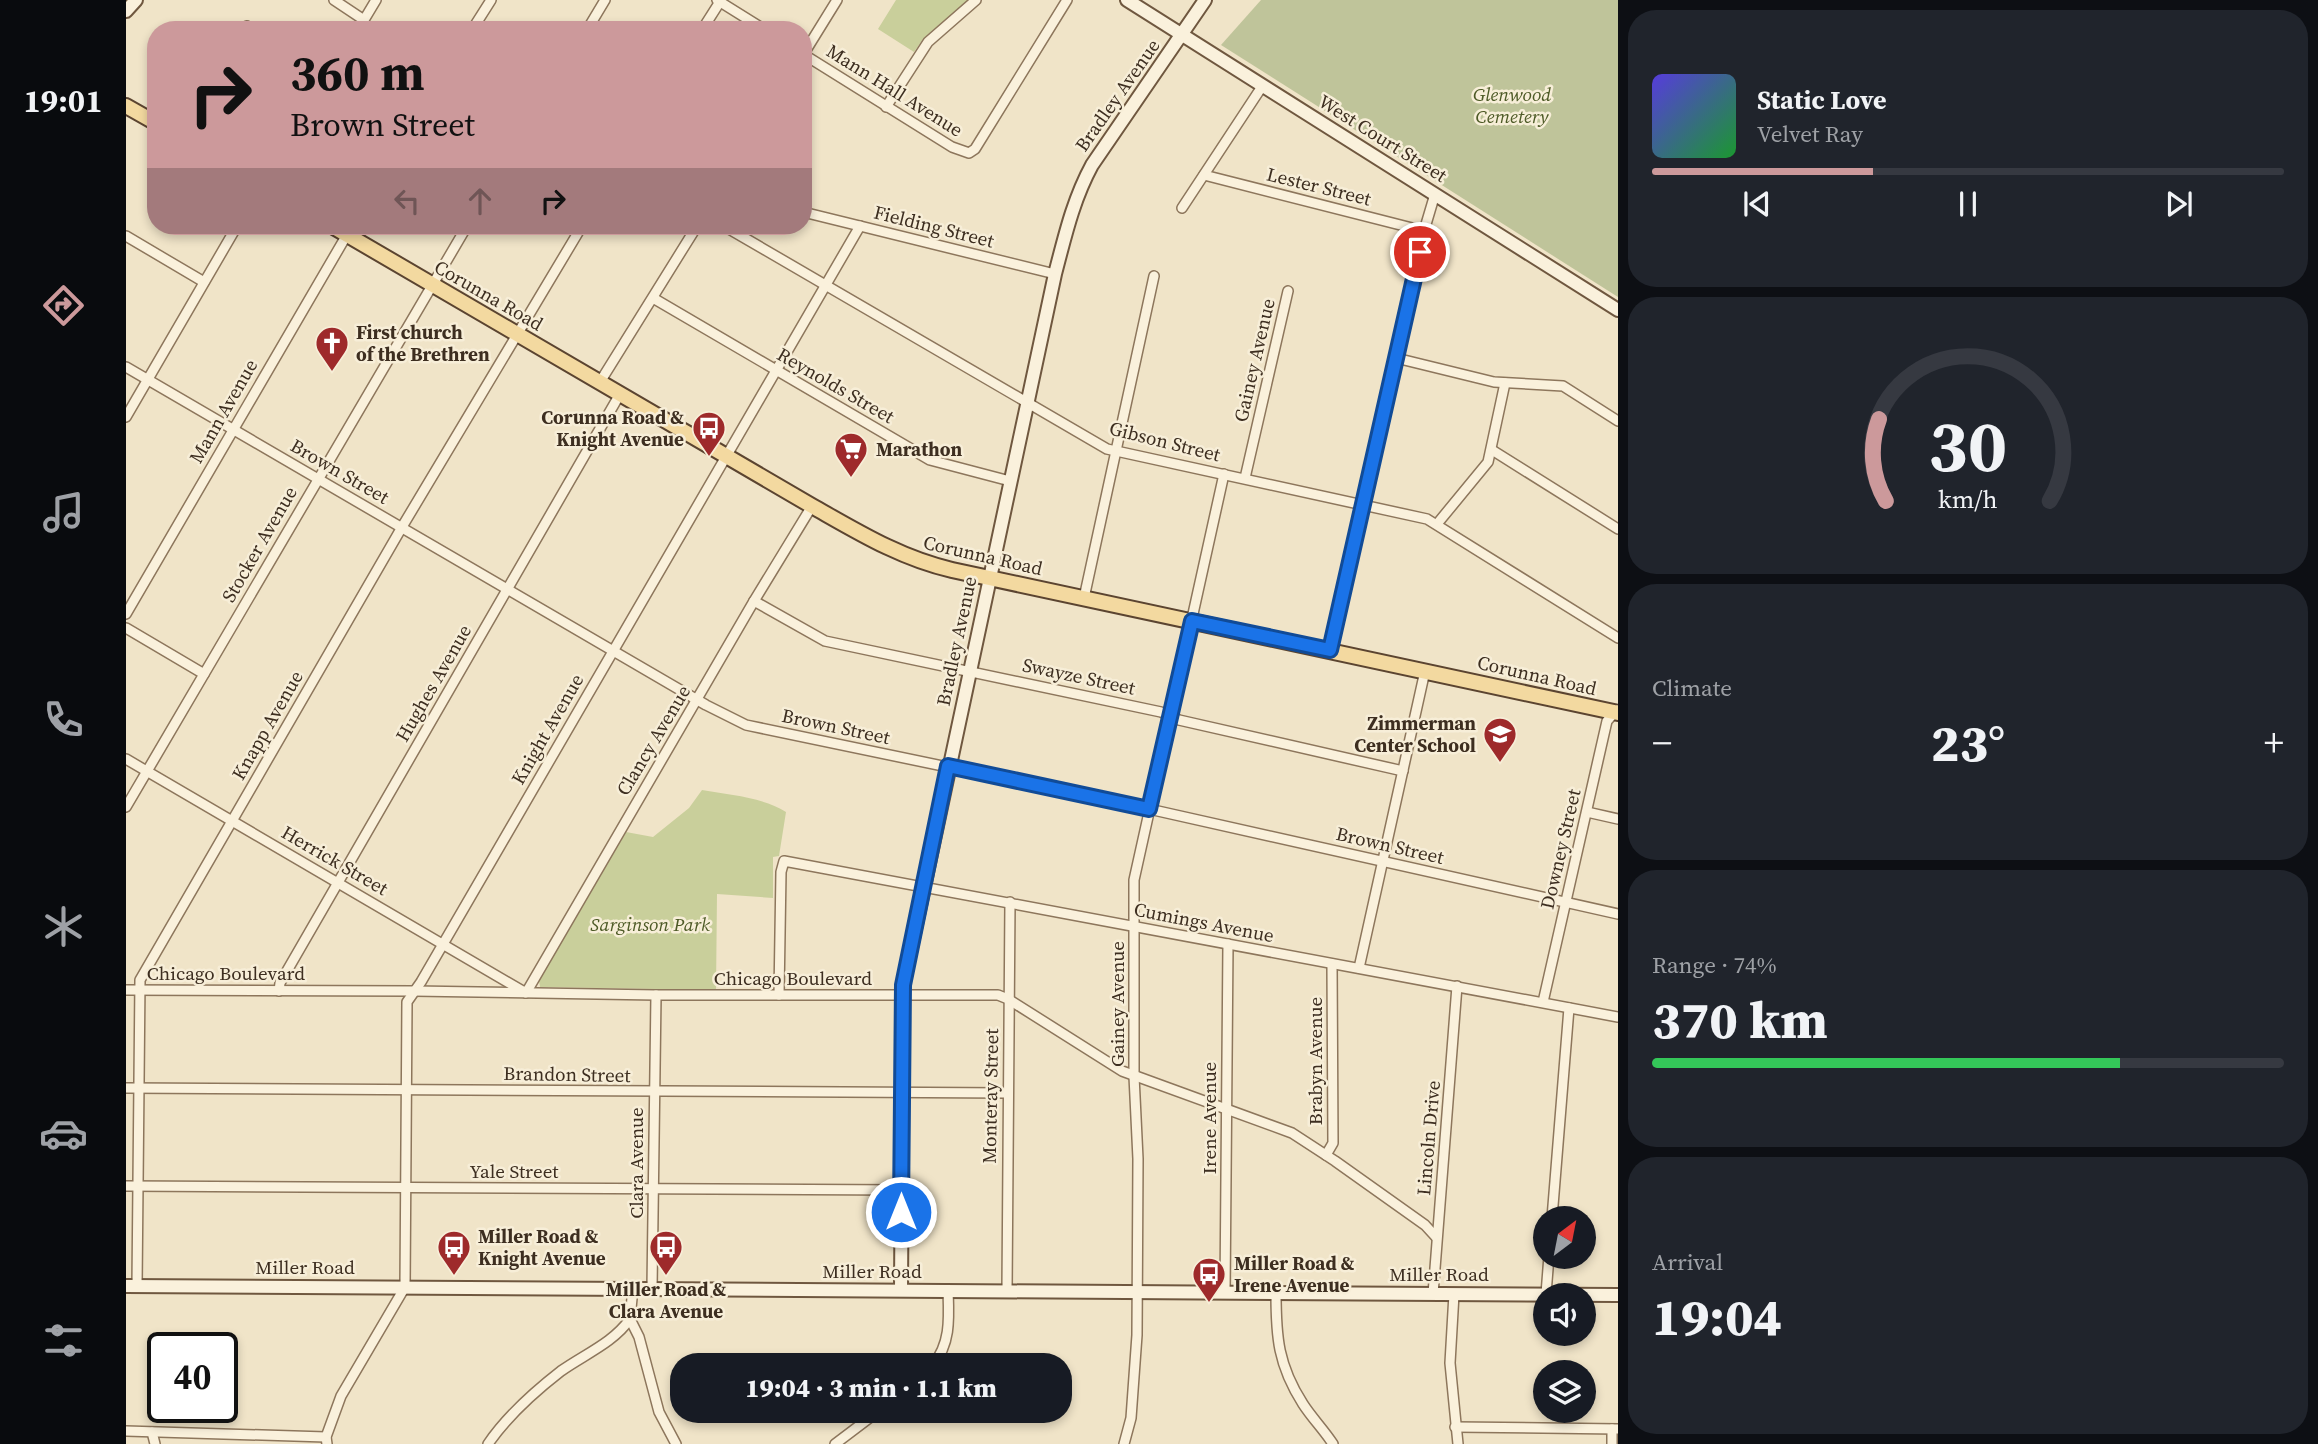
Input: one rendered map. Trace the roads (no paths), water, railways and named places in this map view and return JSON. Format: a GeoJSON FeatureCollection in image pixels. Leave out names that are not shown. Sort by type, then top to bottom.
{"type":"FeatureCollection","features":[{"type":"Feature","properties":{"kind":"main road"},"geometry":{"type":"LineString","coordinates":[[126,106],[147,118]]}},
{"type":"Feature","properties":{"kind":"main road","name":"Corunna Road"},"geometry":{"type":"LineString","coordinates":[[357,235],[431,284],[895,552],[933,566],[1617,711]]}},
{"type":"Feature","properties":{"kind":"street"},"geometry":{"type":"LineString","coordinates":[[334,0],[364,20],[376,0]]}},
{"type":"Feature","properties":{"kind":"street"},"geometry":{"type":"LineString","coordinates":[[478,21],[491,0]]}},
{"type":"Feature","properties":{"kind":"street"},"geometry":{"type":"LineString","coordinates":[[593,21],[606,0]]}},
{"type":"Feature","properties":{"kind":"street"},"geometry":{"type":"LineString","coordinates":[[707,21],[719,0],[751,21]]}},
{"type":"Feature","properties":{"kind":"street"},"geometry":{"type":"LineString","coordinates":[[812,40],[837,0]]}},
{"type":"Feature","properties":{"kind":"street"},"geometry":{"type":"LineString","coordinates":[[886,107],[928,42],[976,0]]}},
{"type":"Feature","properties":{"kind":"street","name":"Mann Hall Avenue"},"geometry":{"type":"LineString","coordinates":[[812,60],[952,147],[969,153],[975,149],[1068,0]]}},
{"type":"Feature","properties":{"kind":"street","name":"West Court Street"},"geometry":{"type":"LineString","coordinates":[[1127,0],[1618,310]]}},
{"type":"Feature","properties":{"kind":"street","name":"Bradley Avenue"},"geometry":{"type":"LineString","coordinates":[[901,1290],[902,995],[968,671],[1055,274],[1080,186],[1205,0]]}},
{"type":"Feature","properties":{"kind":"street"},"geometry":{"type":"LineString","coordinates":[[1182,208],[1263,85]]}},
{"type":"Feature","properties":{"kind":"street","name":"Lester Street"},"geometry":{"type":"LineString","coordinates":[[1204,175],[1424,231]]}},
{"type":"Feature","properties":{"kind":"street"},"geometry":{"type":"LineString","coordinates":[[1330,650],[1424,231],[1435,194]]}},
{"type":"Feature","properties":{"kind":"street","name":"Fielding Street"},"geometry":{"type":"LineString","coordinates":[[812,214],[1055,274]]}},
{"type":"Feature","properties":{"kind":"street","name":"Knight Avenue"},"geometry":{"type":"LineString","coordinates":[[405,1287],[407,1002],[860,226]]}},
{"type":"Feature","properties":{"kind":"street"},"geometry":{"type":"LineString","coordinates":[[126,418],[232,235]]}},
{"type":"Feature","properties":{"kind":"street","name":"Mann Avenue"},"geometry":{"type":"LineString","coordinates":[[126,614],[346,235]]}},
{"type":"Feature","properties":{"kind":"street","name":"Stocker Avenue"},"geometry":{"type":"LineString","coordinates":[[126,807],[461,235]]}},
{"type":"Feature","properties":{"kind":"street","name":"Knapp Avenue"},"geometry":{"type":"LineString","coordinates":[[131,1286],[137,1186],[140,980],[402,527],[577,235]]}},
{"type":"Feature","properties":{"kind":"street"},"geometry":{"type":"LineString","coordinates":[[600,382],[692,235]]}},
{"type":"Feature","properties":{"kind":"street","name":"Gibson Street"},"geometry":{"type":"LineString","coordinates":[[739,235],[1107,449],[1426,519],[1618,638]]}},
{"type":"Feature","properties":{"kind":"street"},"geometry":{"type":"LineString","coordinates":[[126,236],[204,282]]}},
{"type":"Feature","properties":{"kind":"street"},"geometry":{"type":"LineString","coordinates":[[1084,598],[1154,276]]}},
{"type":"Feature","properties":{"kind":"street","name":"Gainey Avenue"},"geometry":{"type":"LineString","coordinates":[[1245,478],[1288,291]]}},
{"type":"Feature","properties":{"kind":"street","name":"Reynolds Street"},"geometry":{"type":"LineString","coordinates":[[653,298],[930,460],[1010,481]]}},
{"type":"Feature","properties":{"kind":"street"},"geometry":{"type":"LineString","coordinates":[[1395,358],[1505,383],[1563,386],[1618,421]]}},
{"type":"Feature","properties":{"kind":"street","name":"Brown Street"},"geometry":{"type":"LineString","coordinates":[[126,367],[746,725],[1149,809],[1618,914]]}},
{"type":"Feature","properties":{"kind":"street"},"geometry":{"type":"LineString","coordinates":[[1437,524],[1488,462],[1505,383]]}},
{"type":"Feature","properties":{"kind":"street","name":"Hughes Avenue"},"geometry":{"type":"LineString","coordinates":[[279,991],[280,983],[337,882],[620,394]]}},
{"type":"Feature","properties":{"kind":"street"},"geometry":{"type":"LineString","coordinates":[[1492,450],[1618,529]]}},
{"type":"Feature","properties":{"kind":"street","name":"Gainey Avenue"},"geometry":{"type":"LineString","coordinates":[[1124,1444],[1131,1418],[1138,1293],[1138,1159],[1134,1076],[1135,880],[1169,715],[1224,474]]}},
{"type":"Feature","properties":{"kind":"street","name":"Clancy Avenue"},"geometry":{"type":"LineString","coordinates":[[526,993],[812,506]]}},
{"type":"Feature","properties":{"kind":"street","name":"Swayze Street"},"geometry":{"type":"LineString","coordinates":[[754,601],[825,642],[1161,712],[1179,720],[1403,771]]}},
{"type":"Feature","properties":{"kind":"street"},"geometry":{"type":"LineString","coordinates":[[126,628],[204,674]]}},
{"type":"Feature","properties":{"kind":"street"},"geometry":{"type":"LineString","coordinates":[[1359,968],[1425,670]]}},
{"type":"Feature","properties":{"kind":"street","name":"Downey Street"},"geometry":{"type":"LineString","coordinates":[[1544,1002],[1607,721],[1617,711]]}},
{"type":"Feature","properties":{"kind":"street","name":"Herrick Street"},"geometry":{"type":"LineString","coordinates":[[126,759],[526,993]]}},
{"type":"Feature","properties":{"kind":"street"},"geometry":{"type":"LineString","coordinates":[[1587,812],[1618,819]]}},
{"type":"Feature","properties":{"kind":"street","name":"Cumings Avenue"},"geometry":{"type":"LineString","coordinates":[[779,995],[781,872],[784,860],[1618,1017]]}},
{"type":"Feature","properties":{"kind":"street","name":"Monteray Street"},"geometry":{"type":"LineString","coordinates":[[1007,1290],[1010,902]]}},
{"type":"Feature","properties":{"kind":"street","name":"Irene Avenue"},"geometry":{"type":"LineString","coordinates":[[1225,1293],[1228,944]]}},
{"type":"Feature","properties":{"kind":"street","name":"Brabyn Avenue"},"geometry":{"type":"LineString","coordinates":[[1326,1155],[1333,1143],[1332,964]]}},
{"type":"Feature","properties":{"kind":"street","name":"Lincoln Drive"},"geometry":{"type":"LineString","coordinates":[[1433,1293],[1457,986]]}},
{"type":"Feature","properties":{"kind":"street","name":"Chicago Boulevard"},"geometry":{"type":"LineString","coordinates":[[126,990],[998,996],[1008,999],[1134,1076],[1292,1133],[1425,1225],[1436,1237]]}},
{"type":"Feature","properties":{"kind":"street","name":"Clara Avenue"},"geometry":{"type":"LineString","coordinates":[[652,1288],[656,995]]}},
{"type":"Feature","properties":{"kind":"street"},"geometry":{"type":"LineString","coordinates":[[1553,1206],[1569,1008]]}},
{"type":"Feature","properties":{"kind":"street","name":"Brandon Street"},"geometry":{"type":"LineString","coordinates":[[126,1088],[1007,1093]]}},
{"type":"Feature","properties":{"kind":"street","name":"Yale Street"},"geometry":{"type":"LineString","coordinates":[[126,1186],[901,1190]]}},
{"type":"Feature","properties":{"kind":"street","name":"Miller Road"},"geometry":{"type":"LineString","coordinates":[[131,1286],[1533,1294]]}},
{"type":"Feature","properties":{"kind":"street"},"geometry":{"type":"LineString","coordinates":[[126,1431],[327,1440],[341,1396],[405,1287]]}},
{"type":"Feature","properties":{"kind":"street"},"geometry":{"type":"LineString","coordinates":[[488,1444],[522,1404],[561,1371],[620,1333],[630,1319],[633,1289]]}},
{"type":"Feature","properties":{"kind":"street"},"geometry":{"type":"LineString","coordinates":[[941,1353],[950,1328],[948,1290]]}},
{"type":"Feature","properties":{"kind":"street"},"geometry":{"type":"LineString","coordinates":[[1276,1293],[1276,1341],[1288,1378],[1333,1444]]}},
{"type":"Feature","properties":{"kind":"street"},"geometry":{"type":"LineString","coordinates":[[1454,1294],[1450,1363],[1458,1444]]}},
{"type":"Feature","properties":{"kind":"street","name":"Miller Road"},"geometry":{"type":"LineString","coordinates":[[1596,1295],[1618,1295]]}},
{"type":"Feature","properties":{"kind":"street"},"geometry":{"type":"LineString","coordinates":[[630,1319],[639,1337],[659,1412],[676,1444]]}},
{"type":"Feature","properties":{"kind":"street"},"geometry":{"type":"LineString","coordinates":[[835,1444],[863,1423]]}},
{"type":"Feature","properties":{"kind":"street"},"geometry":{"type":"LineString","coordinates":[[1455,1427],[1615,1429],[1612,1444]]}},
{"type":"Feature","properties":{"kind":"street"},"geometry":{"type":"LineString","coordinates":[[152,1432],[155,1444]]}},
{"type":"Feature","properties":{"kind":"place","name":"First church of the Brethren"},"geometry":{"type":"Point","coordinates":[332,373]}},
{"type":"Feature","properties":{"kind":"place","name":"Corunna Road & Knight Avenue"},"geometry":{"type":"Point","coordinates":[709,458]}},
{"type":"Feature","properties":{"kind":"place","name":"Marathon"},"geometry":{"type":"Point","coordinates":[851,479]}},
{"type":"Feature","properties":{"kind":"place","name":"Zimmerman Center School"},"geometry":{"type":"Point","coordinates":[1500,764]}},
{"type":"Feature","properties":{"kind":"place","name":"Miller Road & Knight Avenue"},"geometry":{"type":"Point","coordinates":[454,1277]}},
{"type":"Feature","properties":{"kind":"place","name":"Miller Road & Clara Avenue"},"geometry":{"type":"Point","coordinates":[666,1277]}},
{"type":"Feature","properties":{"kind":"place","name":"Miller Road & Irene Avenue"},"geometry":{"type":"Point","coordinates":[1209,1304]}},
{"type":"Feature","properties":{"kind":"park label","name":"Glenwood Cemetery"},"geometry":{"type":"Point","coordinates":[1512,105]}},
{"type":"Feature","properties":{"kind":"park label","name":"Sarginson Park"},"geometry":{"type":"Point","coordinates":[650,924]}}]}
